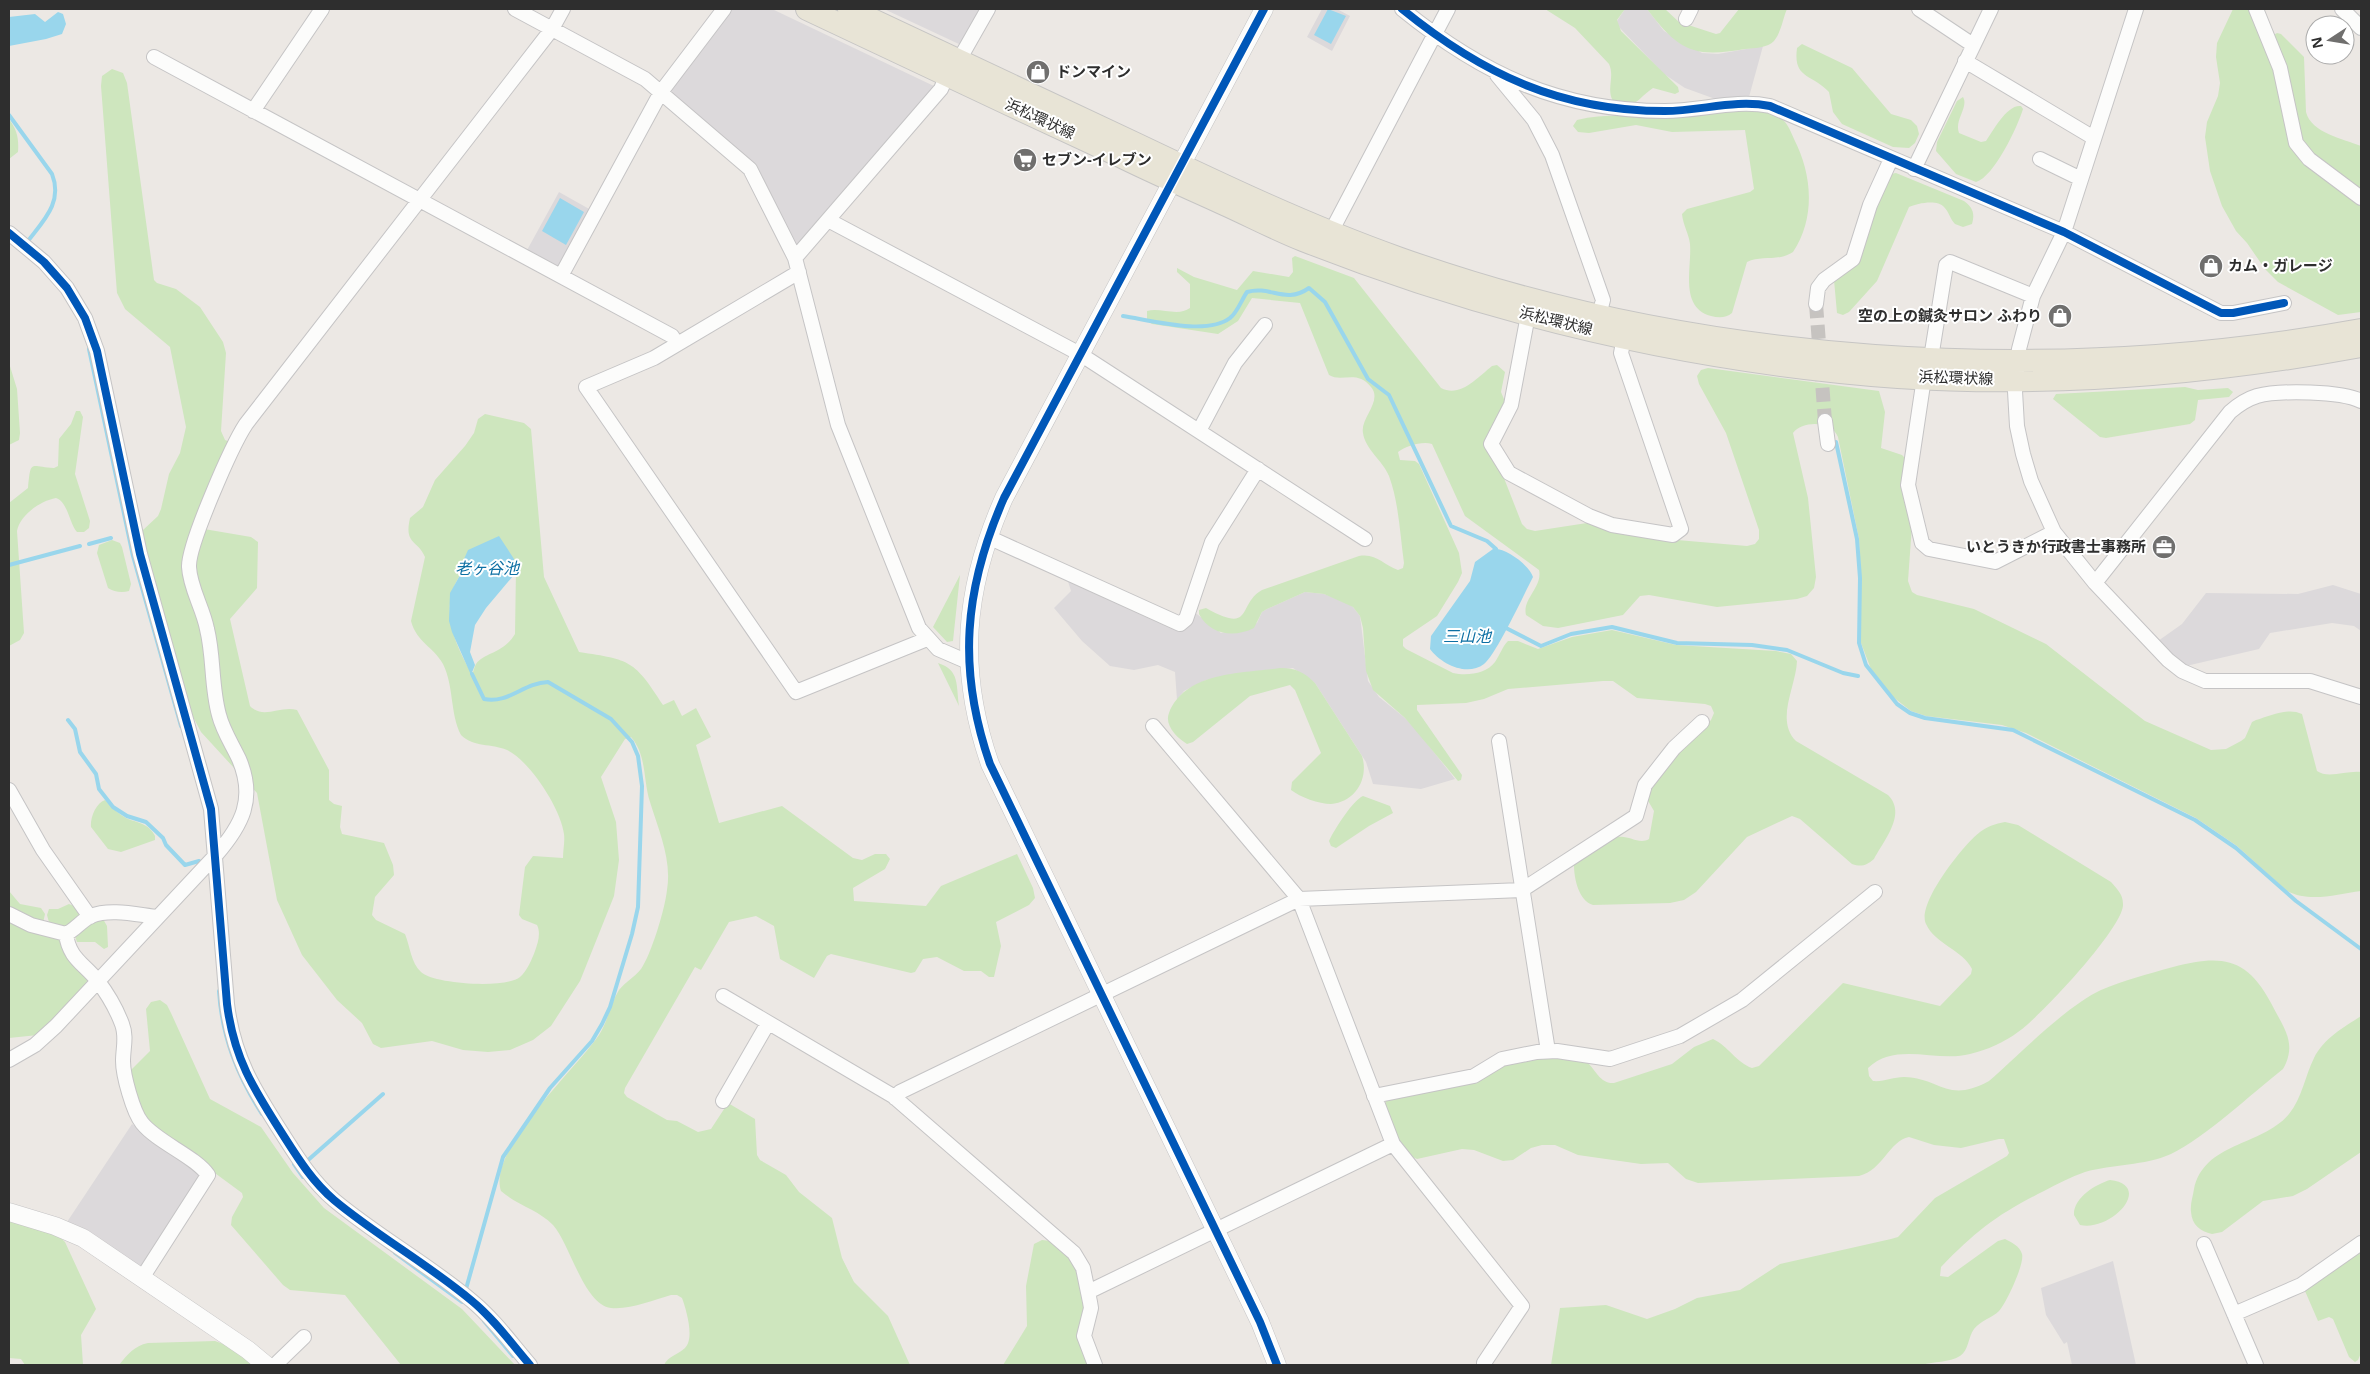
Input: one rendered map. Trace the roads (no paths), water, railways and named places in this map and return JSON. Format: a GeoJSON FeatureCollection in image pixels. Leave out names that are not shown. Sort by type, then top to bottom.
{"type":"FeatureCollection","features":[{"type":"Feature","properties":{"kind":"main road","name":"浜松環状線"},"geometry":{"type":"LineString","coordinates":[[808,9],[953,68],[1176,173],[1276,229],[1328,250],[1434,287],[1528,315],[1624,338],[1758,360],[1861,373],[1927,368],[2016,370],[2104,378],[2191,371],[2277,360],[2361,346]]}},
{"type":"Feature","properties":{"kind":"main road","name":"浜松環状線"},"geometry":{"type":"LineString","coordinates":[[849,9],[953,68]]}},
{"type":"Feature","properties":{"kind":"main road","name":"浜松環状線"},"geometry":{"type":"LineString","coordinates":[[1176,173],[1452,276],[1599,315],[1700,336],[1927,368]]}},
{"type":"Feature","properties":{"kind":"main road","name":"浜松環状線"},"geometry":{"type":"LineString","coordinates":[[2016,370],[2278,343],[2361,330]]}},
{"type":"Feature","properties":{"kind":"street"},"geometry":{"type":"LineString","coordinates":[[254,111],[322,9]]}},
{"type":"Feature","properties":{"kind":"street"},"geometry":{"type":"LineString","coordinates":[[515,9],[645,79],[750,169],[797,265],[838,425],[919,628],[927,640],[950,656],[968,662]]}},
{"type":"Feature","properties":{"kind":"street"},"geometry":{"type":"LineString","coordinates":[[9,1060],[46,1036],[216,855],[233,836],[241,822],[246,790],[244,774],[224,733],[218,714],[208,629],[190,576],[190,556],[232,450],[246,424],[552,29],[563,9]]}},
{"type":"Feature","properties":{"kind":"street"},"geometry":{"type":"LineString","coordinates":[[561,276],[661,92],[724,9]]}},
{"type":"Feature","properties":{"kind":"street"},"geometry":{"type":"LineString","coordinates":[[927,640],[796,692],[586,387],[654,358],[797,265],[828,220],[940,89],[988,9]]}},
{"type":"Feature","properties":{"kind":"street"},"geometry":{"type":"LineString","coordinates":[[1264,9],[1013,479],[988,537],[972,598],[968,662],[975,714],[990,764],[1260,1322],[1277,1365]]}},
{"type":"Feature","properties":{"kind":"street"},"geometry":{"type":"LineString","coordinates":[[1402,9],[1434,35],[1495,72],[1557,96],[1617,109],[1688,111],[1738,103],[1770,106],[2064,232],[2221,313],[2233,313],[2284,303]]}},
{"type":"Feature","properties":{"kind":"street"},"geometry":{"type":"LineString","coordinates":[[1331,232],[1448,9]]}},
{"type":"Feature","properties":{"kind":"street"},"geometry":{"type":"LineString","coordinates":[[1919,9],[1973,45]]}},
{"type":"Feature","properties":{"kind":"street"},"geometry":{"type":"LineString","coordinates":[[1914,169],[1991,9]]}},
{"type":"Feature","properties":{"kind":"street"},"geometry":{"type":"LineString","coordinates":[[2136,9],[2064,232],[2033,296],[2016,370],[2017,426],[2030,481],[2054,532],[2095,583],[2168,660],[2193,677],[2218,682],[2310,681],[2361,697]]}},
{"type":"Feature","properties":{"kind":"street"},"geometry":{"type":"LineString","coordinates":[[2256,9],[2280,68],[2292,133],[2296,143],[2309,159],[2361,198]]}},
{"type":"Feature","properties":{"kind":"street"},"geometry":{"type":"LineString","coordinates":[[2342,9],[2361,28]]}},
{"type":"Feature","properties":{"kind":"street"},"geometry":{"type":"LineString","coordinates":[[154,57],[672,336],[677,344]]}},
{"type":"Feature","properties":{"kind":"street"},"geometry":{"type":"LineString","coordinates":[[1965,61],[2094,138]]}},
{"type":"Feature","properties":{"kind":"street"},"geometry":{"type":"LineString","coordinates":[[1495,72],[1534,120],[1552,155],[1603,300],[1599,315]]}},
{"type":"Feature","properties":{"kind":"street"},"geometry":{"type":"LineString","coordinates":[[1816,304],[1818,288],[1824,280],[1853,259],[1870,205],[1890,158]]}},
{"type":"Feature","properties":{"kind":"street"},"geometry":{"type":"LineString","coordinates":[[2040,159],[2082,179]]}},
{"type":"Feature","properties":{"kind":"street"},"geometry":{"type":"LineString","coordinates":[[828,220],[1080,354],[1365,539]]}},
{"type":"Feature","properties":{"kind":"street"},"geometry":{"type":"LineString","coordinates":[[9,233],[56,274],[77,303],[92,334],[140,554],[211,809],[230,1025],[242,1066],[251,1085],[303,1166],[317,1184],[350,1213],[470,1299],[490,1318],[530,1365]]}},
{"type":"Feature","properties":{"kind":"street"},"geometry":{"type":"LineString","coordinates":[[2033,296],[1950,262],[1946,265],[1908,485],[1922,544],[1929,550],[1995,562],[2054,532]]}},
{"type":"Feature","properties":{"kind":"street"},"geometry":{"type":"LineString","coordinates":[[1528,315],[1511,405],[1491,444],[1509,474],[1589,516],[1612,525],[1673,534],[1681,529],[1622,352],[1624,338]]}},
{"type":"Feature","properties":{"kind":"street"},"geometry":{"type":"LineString","coordinates":[[1198,431],[1235,363],[1265,325]]}},
{"type":"Feature","properties":{"kind":"street"},"geometry":{"type":"LineString","coordinates":[[2095,583],[2230,412],[2242,402],[2265,395],[2330,393],[2342,394],[2361,401]]}},
{"type":"Feature","properties":{"kind":"street"},"geometry":{"type":"LineString","coordinates":[[1825,420],[1828,444]]}},
{"type":"Feature","properties":{"kind":"street"},"geometry":{"type":"LineString","coordinates":[[988,537],[1180,624],[1186,619],[1212,542],[1258,469]]}},
{"type":"Feature","properties":{"kind":"street"},"geometry":{"type":"LineString","coordinates":[[896,1098],[900,1092],[1299,899],[1522,890],[1636,816],[1645,785],[1674,748],[1702,722]]}},
{"type":"Feature","properties":{"kind":"street"},"geometry":{"type":"LineString","coordinates":[[1153,726],[1299,899],[1393,1144],[1522,1306],[1486,1365]]}},
{"type":"Feature","properties":{"kind":"street"},"geometry":{"type":"LineString","coordinates":[[1499,741],[1548,1051]]}},
{"type":"Feature","properties":{"kind":"street"},"geometry":{"type":"LineString","coordinates":[[9,790],[44,850],[90,917]]}},
{"type":"Feature","properties":{"kind":"street"},"geometry":{"type":"LineString","coordinates":[[1374,1096],[1474,1076],[1502,1059],[1548,1051],[1610,1060],[1680,1036],[1742,1000],[1875,892]]}},
{"type":"Feature","properties":{"kind":"street"},"geometry":{"type":"LineString","coordinates":[[9,914],[31,925],[66,934],[90,917],[113,913],[158,917]]}},
{"type":"Feature","properties":{"kind":"street"},"geometry":{"type":"LineString","coordinates":[[66,934],[71,954],[97,980],[122,1023],[125,1044],[124,1072],[136,1114],[148,1130],[208,1175],[142,1278]]}},
{"type":"Feature","properties":{"kind":"street"},"geometry":{"type":"LineString","coordinates":[[723,996],[896,1098],[1042,1228],[1074,1253],[1083,1268],[1088,1292],[1090,1308],[1084,1336],[1095,1365]]}},
{"type":"Feature","properties":{"kind":"street"},"geometry":{"type":"LineString","coordinates":[[723,1101],[768,1023]]}},
{"type":"Feature","properties":{"kind":"street"},"geometry":{"type":"LineString","coordinates":[[1088,1292],[1393,1144]]}},
{"type":"Feature","properties":{"kind":"street"},"geometry":{"type":"LineString","coordinates":[[9,1212],[69,1231],[248,1350],[266,1365]]}},
{"type":"Feature","properties":{"kind":"street"},"geometry":{"type":"LineString","coordinates":[[2234,1314],[2302,1286],[2361,1243]]}},
{"type":"Feature","properties":{"kind":"street"},"geometry":{"type":"LineString","coordinates":[[2204,1244],[2256,1365]]}},
{"type":"Feature","properties":{"kind":"street"},"geometry":{"type":"LineString","coordinates":[[275,1365],[304,1337]]}},
{"type":"Feature","properties":{"kind":"water"},"geometry":{"type":"Polygon","coordinates":[[[1328,9],[1346,16],[1331,44],[1314,35],[1328,9]]]}},
{"type":"Feature","properties":{"kind":"water"},"geometry":{"type":"Polygon","coordinates":[[[58,12],[63,14],[66,24],[62,34],[9,46],[9,17],[35,14],[45,22],[58,12]]]}},
{"type":"Feature","properties":{"kind":"water"},"geometry":{"type":"Polygon","coordinates":[[[560,198],[584,212],[566,245],[542,231],[560,198]]]}},
{"type":"Feature","properties":{"kind":"water","name":"老ヶ谷池"},"geometry":{"type":"Polygon","coordinates":[[[499,536],[514,559],[516,569],[513,576],[486,608],[475,625],[470,652],[475,665],[471,675],[449,621],[450,593],[459,577],[468,550],[499,536]]]}},
{"type":"Feature","properties":{"kind":"water","name":"三山池"},"geometry":{"type":"Polygon","coordinates":[[[1493,549],[1504,551],[1516,558],[1527,568],[1533,577],[1502,637],[1484,664],[1470,669],[1455,667],[1441,660],[1430,649],[1431,636],[1470,581],[1475,562],[1493,549]]]}},
{"type":"Feature","properties":{"kind":"waterway"},"geometry":{"type":"LineString","coordinates":[[9,115],[52,174],[55,184],[55,193],[50,210],[28,241]]}},
{"type":"Feature","properties":{"kind":"waterway"},"geometry":{"type":"LineString","coordinates":[[1123,316],[1178,325],[1207,326],[1220,323],[1233,316],[1247,292],[1263,291],[1293,295],[1309,288],[1325,302],[1368,379],[1389,395],[1451,526],[1487,541],[1496,549]]}},
{"type":"Feature","properties":{"kind":"waterway"},"geometry":{"type":"LineString","coordinates":[[89,349],[133,556],[181,726]]}},
{"type":"Feature","properties":{"kind":"waterway"},"geometry":{"type":"LineString","coordinates":[[1836,442],[1857,539],[1860,578],[1859,643],[1866,665],[1897,704],[1910,713],[1925,718],[2013,730],[2195,820],[2236,848],[2296,901],[2361,949]]}},
{"type":"Feature","properties":{"kind":"waterway"},"geometry":{"type":"LineString","coordinates":[[89,544],[111,538]]}},
{"type":"Feature","properties":{"kind":"waterway"},"geometry":{"type":"LineString","coordinates":[[9,565],[80,546]]}},
{"type":"Feature","properties":{"kind":"waterway"},"geometry":{"type":"LineString","coordinates":[[1506,628],[1541,646],[1571,634],[1612,627],[1677,643],[1752,645],[1787,650],[1843,673],[1858,676]]}},
{"type":"Feature","properties":{"kind":"waterway"},"geometry":{"type":"LineString","coordinates":[[466,1289],[503,1157],[550,1088],[592,1041],[610,1007],[632,934],[638,907],[642,786],[638,756],[632,742],[611,719],[548,682],[539,683],[501,699],[484,699],[472,674]]}},
{"type":"Feature","properties":{"kind":"waterway"},"geometry":{"type":"LineString","coordinates":[[68,720],[75,729],[80,752],[96,774],[99,789],[113,807],[127,816],[146,822],[163,838],[166,845],[185,865],[199,861]]}},
{"type":"Feature","properties":{"kind":"waterway"},"geometry":{"type":"LineString","coordinates":[[219,991],[223,1024],[232,1055],[245,1085],[262,1114]]}},
{"type":"Feature","properties":{"kind":"waterway"},"geometry":{"type":"LineString","coordinates":[[307,1161],[383,1094]]}},
{"type":"Feature","properties":{"kind":"waterway"},"geometry":{"type":"LineString","coordinates":[[294,1164],[303,1177]]}},
{"type":"Feature","properties":{"kind":"waterway"},"geometry":{"type":"LineString","coordinates":[[395,1253],[462,1302]]}},
{"type":"Feature","properties":{"kind":"waterway"},"geometry":{"type":"LineString","coordinates":[[484,1321],[513,1356]]}},
{"type":"Feature","properties":{"kind":"tunnel"},"geometry":{"type":"LineString","coordinates":[[1816,304],[1825,421]]}},
{"type":"Feature","properties":{"kind":"place","name":"ドンマイン"},"geometry":{"type":"Point","coordinates":[1038,72]}},
{"type":"Feature","properties":{"kind":"place","name":"セブン-イレブン"},"geometry":{"type":"Point","coordinates":[1025,160]}},
{"type":"Feature","properties":{"kind":"place","name":"カム・ガレージ"},"geometry":{"type":"Point","coordinates":[2211,266]}},
{"type":"Feature","properties":{"kind":"place","name":"空の上の鍼灸サロン ふわり"},"geometry":{"type":"Point","coordinates":[2060,316]}},
{"type":"Feature","properties":{"kind":"place","name":"いとうきか行政書士事務所"},"geometry":{"type":"Point","coordinates":[2164,547]}}]}
